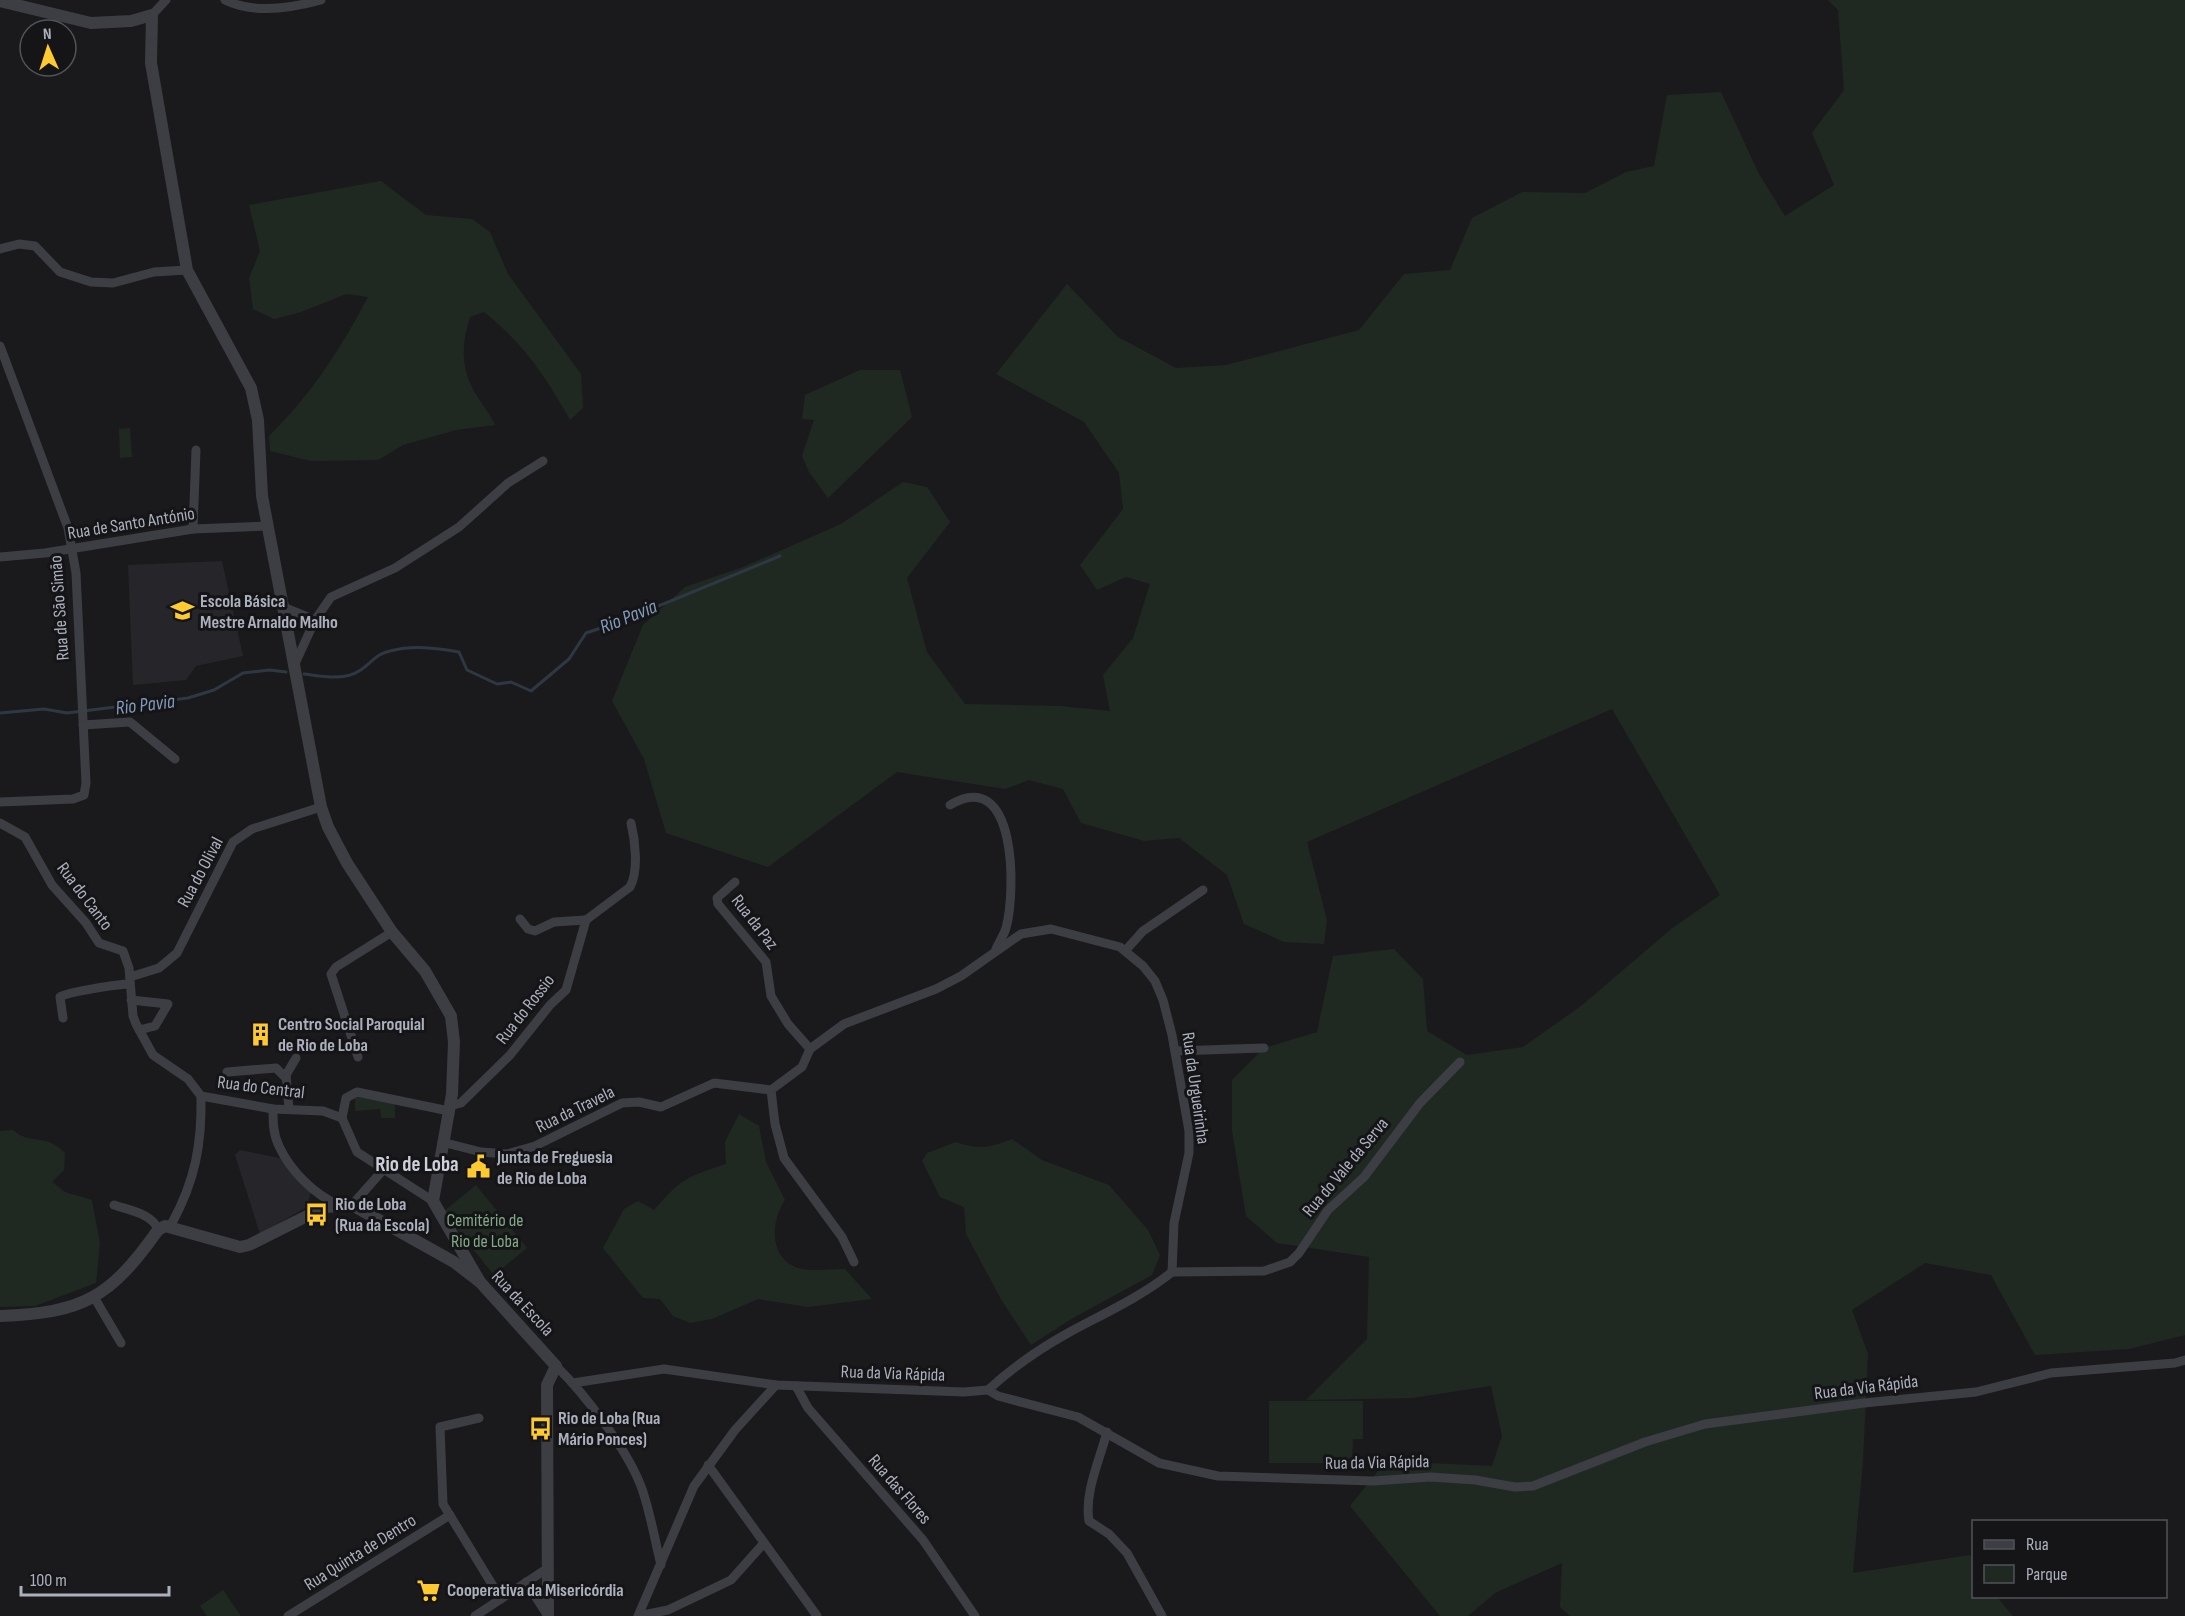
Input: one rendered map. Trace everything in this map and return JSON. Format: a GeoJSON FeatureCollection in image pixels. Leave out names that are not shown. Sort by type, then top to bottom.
{"type":"FeatureCollection","features":[{"type":"Feature","properties":{"kind":"street"},"geometry":{"type":"LineString","coordinates":[[0,1],[91,23],[131,21],[152,15],[166,0]]}},
{"type":"Feature","properties":{"kind":"street"},"geometry":{"type":"LineString","coordinates":[[225,0],[244,7],[259,9],[321,0]]}},
{"type":"Feature","properties":{"kind":"street"},"geometry":{"type":"LineString","coordinates":[[152,15],[151,63],[187,270],[251,388],[258,420],[260,477],[321,807],[334,839],[392,932],[425,971],[451,1016],[454,1042],[449,1109],[433,1201],[357,1152],[342,1118],[346,1098],[357,1092],[449,1109]]}},
{"type":"Feature","properties":{"kind":"street"},"geometry":{"type":"LineString","coordinates":[[0,249],[19,244],[35,246],[60,272],[91,282],[113,283],[154,272],[187,270]]}},
{"type":"Feature","properties":{"kind":"street","name":"Rua de São Simão"},"geometry":{"type":"LineString","coordinates":[[0,346],[68,528],[76,573],[86,783],[84,795],[73,799],[0,802]]}},
{"type":"Feature","properties":{"kind":"street"},"geometry":{"type":"LineString","coordinates":[[193,529],[196,450]]}},
{"type":"Feature","properties":{"kind":"street"},"geometry":{"type":"LineString","coordinates":[[294,666],[315,620],[331,597],[395,568],[459,527],[508,483],[543,461]]}},
{"type":"Feature","properties":{"kind":"street","name":"Rua de Santo António"},"geometry":{"type":"LineString","coordinates":[[0,557],[72,549],[193,529],[268,526]]}},
{"type":"Feature","properties":{"kind":"street"},"geometry":{"type":"LineString","coordinates":[[283,607],[315,620]]}},
{"type":"Feature","properties":{"kind":"street"},"geometry":{"type":"LineString","coordinates":[[83,725],[130,722],[175,759]]}},
{"type":"Feature","properties":{"kind":"street"},"geometry":{"type":"LineString","coordinates":[[854,1262],[842,1237],[784,1158],[775,1124],[771,1090],[802,1068],[810,1049],[844,1024],[936,990],[961,976],[995,951],[1006,928],[1010,902],[1010,854],[1002,820],[998,809],[987,800],[966,798],[950,805]]}},
{"type":"Feature","properties":{"kind":"street","name":"Rua do Olival"},"geometry":{"type":"LineString","coordinates":[[63,1018],[60,997],[65,993],[88,991],[130,981],[159,968],[177,953],[233,842],[252,829],[321,807]]}},
{"type":"Feature","properties":{"kind":"street","name":"Rua do Canto"},"geometry":{"type":"LineString","coordinates":[[0,823],[26,837],[52,885],[86,923],[99,943],[117,947],[126,955]]}},
{"type":"Feature","properties":{"kind":"street"},"geometry":{"type":"LineString","coordinates":[[520,919],[528,928],[535,931],[554,922],[586,920],[630,886],[634,880],[634,838],[631,823]]}},
{"type":"Feature","properties":{"kind":"street","name":"Rua da Paz"},"geometry":{"type":"LineString","coordinates":[[735,882],[719,896],[718,904],[766,962],[771,996],[788,1024],[810,1049]]}},
{"type":"Feature","properties":{"kind":"street"},"geometry":{"type":"LineString","coordinates":[[1125,951],[1143,931],[1203,890]]}},
{"type":"Feature","properties":{"kind":"street","name":"Rua do Rossio"},"geometry":{"type":"LineString","coordinates":[[449,1109],[461,1103],[510,1055],[550,1005],[566,990],[586,920]]}},
{"type":"Feature","properties":{"kind":"street","name":"Rua da Urgueirinha"},"geometry":{"type":"LineString","coordinates":[[995,951],[1021,934],[1051,929],[1083,936],[1125,951],[1143,966],[1155,981],[1168,1017],[1189,1131],[1189,1153],[1174,1223],[1173,1272]]}},
{"type":"Feature","properties":{"kind":"street"},"geometry":{"type":"LineString","coordinates":[[358,1057],[332,974],[336,967],[392,932]]}},
{"type":"Feature","properties":{"kind":"street","name":"Rua do Central"},"geometry":{"type":"LineString","coordinates":[[126,955],[133,1016],[139,1030],[153,1055],[188,1079],[201,1096],[273,1109],[323,1111],[342,1118]]}},
{"type":"Feature","properties":{"kind":"street"},"geometry":{"type":"LineString","coordinates":[[131,1000],[168,1004],[156,1026],[139,1030]]}},
{"type":"Feature","properties":{"kind":"street"},"geometry":{"type":"LineString","coordinates":[[1175,1051],[1264,1048]]}},
{"type":"Feature","properties":{"kind":"street"},"geometry":{"type":"LineString","coordinates":[[289,1109],[286,1070],[296,1058]]}},
{"type":"Feature","properties":{"kind":"street","name":"Rua do Vale da Serva"},"geometry":{"type":"LineString","coordinates":[[1173,1272],[1264,1271],[1290,1262],[1299,1253],[1328,1210],[1364,1177],[1420,1103],[1461,1062]]}},
{"type":"Feature","properties":{"kind":"street"},"geometry":{"type":"LineString","coordinates":[[227,1071],[276,1068],[286,1078]]}},
{"type":"Feature","properties":{"kind":"street","name":"Rua da Travela"},"geometry":{"type":"LineString","coordinates":[[442,1142],[481,1152],[507,1154],[535,1146],[622,1103],[639,1102],[661,1107],[714,1083],[771,1090]]}},
{"type":"Feature","properties":{"kind":"street"},"geometry":{"type":"LineString","coordinates":[[0,1316],[42,1314],[65,1309],[94,1297],[119,1280],[162,1228],[172,1223],[193,1178],[200,1135],[201,1096]]}},
{"type":"Feature","properties":{"kind":"street"},"geometry":{"type":"LineString","coordinates":[[273,1109],[273,1129],[279,1147],[312,1190],[458,1257]]}},
{"type":"Feature","properties":{"kind":"street"},"geometry":{"type":"LineString","coordinates":[[114,1205],[145,1216],[162,1228],[240,1247],[249,1245],[315,1211],[346,1205],[383,1170]]}},
{"type":"Feature","properties":{"kind":"street","name":"Rua da Escola"},"geometry":{"type":"LineString","coordinates":[[433,1201],[449,1231],[458,1257],[556,1366]]}},
{"type":"Feature","properties":{"kind":"street"},"geometry":{"type":"LineString","coordinates":[[988,1390],[1007,1373],[1065,1335],[1157,1285],[1173,1272]]}},
{"type":"Feature","properties":{"kind":"street"},"geometry":{"type":"LineString","coordinates":[[94,1297],[121,1343]]}},
{"type":"Feature","properties":{"kind":"street","name":"Rua da Via Rápida"},"geometry":{"type":"LineString","coordinates":[[573,1383],[664,1369],[776,1385],[964,1392],[988,1390],[998,1396],[1078,1417],[1107,1432],[1127,1447],[1159,1463],[1218,1476],[1373,1481],[1431,1477],[1475,1480],[1515,1487],[1533,1486],[1645,1442],[1705,1424],[1864,1403],[1976,1392],[2051,1373],[2175,1363],[2185,1359]]}},
{"type":"Feature","properties":{"kind":"street"},"geometry":{"type":"LineString","coordinates":[[548,1616],[547,1385],[556,1366],[573,1383],[632,1466],[643,1491],[661,1565]]}},
{"type":"Feature","properties":{"kind":"street"},"geometry":{"type":"LineString","coordinates":[[638,1616],[694,1486],[708,1465],[776,1385]]}},
{"type":"Feature","properties":{"kind":"street","name":"Rua das Flores"},"geometry":{"type":"LineString","coordinates":[[796,1386],[808,1408],[923,1540],[975,1616]]}},
{"type":"Feature","properties":{"kind":"street"},"geometry":{"type":"LineString","coordinates":[[479,1418],[440,1427],[443,1504],[501,1599]]}},
{"type":"Feature","properties":{"kind":"street"},"geometry":{"type":"LineString","coordinates":[[1107,1432],[1092,1487],[1089,1521],[1116,1540],[1162,1616]]}},
{"type":"Feature","properties":{"kind":"street"},"geometry":{"type":"LineString","coordinates":[[708,1465],[817,1616]]}},
{"type":"Feature","properties":{"kind":"street","name":"Rua Quinta de Dentro"},"geometry":{"type":"LineString","coordinates":[[288,1616],[450,1515]]}},
{"type":"Feature","properties":{"kind":"street"},"geometry":{"type":"LineString","coordinates":[[638,1616],[668,1610],[731,1580],[764,1543]]}},
{"type":"Feature","properties":{"kind":"street"},"geometry":{"type":"LineString","coordinates":[[475,1616],[548,1568]]}},
{"type":"Feature","properties":{"kind":"street"},"geometry":{"type":"LineString","coordinates":[[526,1582],[548,1616]]}},
{"type":"Feature","properties":{"kind":"shaded area","name":"Escola Básica Mestre Arnaldo Malho"},"geometry":{"type":"Polygon","coordinates":[[[222,561],[243,656],[196,666],[186,680],[133,685],[128,565],[222,561]]]}},
{"type":"Feature","properties":{"kind":"shaded area"},"geometry":{"type":"Polygon","coordinates":[[[240,1150],[284,1159],[311,1190],[307,1207],[260,1234],[235,1155],[240,1150]]]}},
{"type":"Feature","properties":{"kind":"green space"},"geometry":{"type":"Polygon","coordinates":[[[1828,0],[2185,0],[2185,1335],[2129,1349],[2035,1355],[1991,1275],[1925,1263],[1852,1310],[1868,1354],[1863,1460],[1853,1573],[1970,1555],[1972,1558],[1972,1598],[1998,1598],[2013,1616],[1570,1616],[1560,1607],[1562,1563],[1495,1593],[1468,1616],[1440,1616],[1350,1506],[1386,1461],[1492,1466],[1502,1436],[1491,1386],[1412,1398],[1306,1400],[1367,1339],[1369,1257],[1277,1243],[1246,1216],[1232,1131],[1232,1080],[1264,1048],[1317,1032],[1333,956],[1394,949],[1423,979],[1427,1031],[1467,1055],[1523,1047],[1581,1006],[1671,929],[1720,895],[1612,709],[1307,842],[1327,920],[1324,944],[1284,942],[1244,924],[1227,875],[1179,838],[1144,841],[1081,823],[1063,789],[1029,780],[1005,789],[897,772],[768,867],[666,833],[644,759],[612,701],[643,625],[685,587],[743,567],[841,524],[903,482],[927,487],[950,522],[907,578],[927,652],[965,704],[1061,706],[1110,711],[1103,675],[1133,638],[1150,584],[1126,577],[1097,590],[1080,565],[1123,509],[1119,473],[1084,422],[996,374],[1067,284],[1118,337],[1176,368],[1226,365],[1359,330],[1404,274],[1450,270],[1472,218],[1522,192],[1585,193],[1626,172],[1654,166],[1667,95],[1721,92],[1759,174],[1785,216],[1834,185],[1812,133],[1844,90],[1838,10],[1828,0]]]}},
{"type":"Feature","properties":{"kind":"green space"},"geometry":{"type":"Polygon","coordinates":[[[381,181],[426,215],[472,219],[490,232],[508,274],[581,374],[583,408],[570,420],[533,362],[511,336],[484,312],[470,317],[464,342],[464,359],[471,385],[495,425],[456,430],[403,445],[378,460],[311,461],[270,451],[269,436],[312,387],[368,297],[346,294],[301,312],[274,319],[253,309],[249,278],[260,251],[249,205],[381,181]]]}},
{"type":"Feature","properties":{"kind":"green space"},"geometry":{"type":"Polygon","coordinates":[[[860,370],[900,370],[912,417],[828,498],[809,472],[802,456],[814,420],[802,419],[805,395],[860,370]]]}},
{"type":"Feature","properties":{"kind":"green space"},"geometry":{"type":"Polygon","coordinates":[[[130,428],[132,457],[120,458],[119,429],[130,428]]]}},
{"type":"Feature","properties":{"kind":"green space"},"geometry":{"type":"Polygon","coordinates":[[[362,1096],[395,1102],[395,1118],[381,1118],[380,1109],[355,1111],[355,1098],[362,1096]]]}},
{"type":"Feature","properties":{"kind":"green space"},"geometry":{"type":"Polygon","coordinates":[[[739,1114],[759,1126],[766,1162],[785,1200],[780,1208],[775,1228],[775,1238],[781,1256],[798,1268],[845,1269],[872,1299],[808,1307],[758,1299],[712,1319],[690,1323],[673,1316],[660,1299],[643,1298],[603,1248],[624,1209],[638,1201],[654,1210],[671,1191],[686,1180],[726,1164],[725,1142],[739,1114]]]}},
{"type":"Feature","properties":{"kind":"green space"},"geometry":{"type":"Polygon","coordinates":[[[13,1130],[20,1135],[51,1143],[65,1153],[64,1170],[52,1182],[65,1192],[92,1200],[100,1243],[96,1283],[35,1306],[0,1307],[0,1131],[13,1130]]]}},
{"type":"Feature","properties":{"kind":"green space"},"geometry":{"type":"Polygon","coordinates":[[[1012,1139],[1042,1160],[1109,1185],[1148,1230],[1160,1255],[1152,1275],[1073,1318],[1031,1345],[1002,1301],[966,1234],[964,1207],[940,1197],[922,1161],[927,1153],[956,1142],[984,1147],[1012,1139]]]}},
{"type":"Feature","properties":{"kind":"green space","name":"Cemitério de Rio de Loba"},"geometry":{"type":"Polygon","coordinates":[[[476,1185],[527,1248],[494,1275],[443,1212],[476,1185]]]}},
{"type":"Feature","properties":{"kind":"green space"},"geometry":{"type":"Polygon","coordinates":[[[1269,1401],[1363,1401],[1363,1439],[1353,1439],[1352,1463],[1269,1463],[1269,1401]]]}},
{"type":"Feature","properties":{"kind":"green space"},"geometry":{"type":"Polygon","coordinates":[[[223,1590],[241,1616],[207,1616],[200,1606],[223,1590]]]}},
{"type":"Feature","properties":{"kind":"waterway","name":"Rio Pavia"},"geometry":{"type":"LineString","coordinates":[[304,674],[346,676],[359,671],[385,652],[408,648],[433,648],[459,652],[467,670],[497,684],[511,682],[531,691],[569,659],[586,633],[622,621],[780,556]]}},
{"type":"Feature","properties":{"kind":"waterway","name":"Rio Pavia"},"geometry":{"type":"LineString","coordinates":[[0,713],[44,709],[67,713],[188,698],[214,690],[243,673],[270,670],[286,672]]}},
{"type":"Feature","properties":{"kind":"place","name":"Escola Básica Mestre Arnaldo Malho"},"geometry":{"type":"Point","coordinates":[182,611]}},
{"type":"Feature","properties":{"kind":"place","name":"Centro Social Paroquial de Rio de Loba"},"geometry":{"type":"Point","coordinates":[260,1034]}},
{"type":"Feature","properties":{"kind":"place","name":"Junta de Freguesia de Rio de Loba"},"geometry":{"type":"Point","coordinates":[479,1167]}},
{"type":"Feature","properties":{"kind":"place","name":"Rio de Loba (Rua da Escola)"},"geometry":{"type":"Point","coordinates":[317,1214]}},
{"type":"Feature","properties":{"kind":"place","name":"Rio de Loba (Rua Mário Ponces)"},"geometry":{"type":"Point","coordinates":[540,1428]}},
{"type":"Feature","properties":{"kind":"place","name":"Cooperativa da Misericórdia"},"geometry":{"type":"Point","coordinates":[429,1590]}},
{"type":"Feature","properties":{"kind":"district","name":"Rio de Loba"},"geometry":{"type":"Point","coordinates":[417,1164]}}]}
